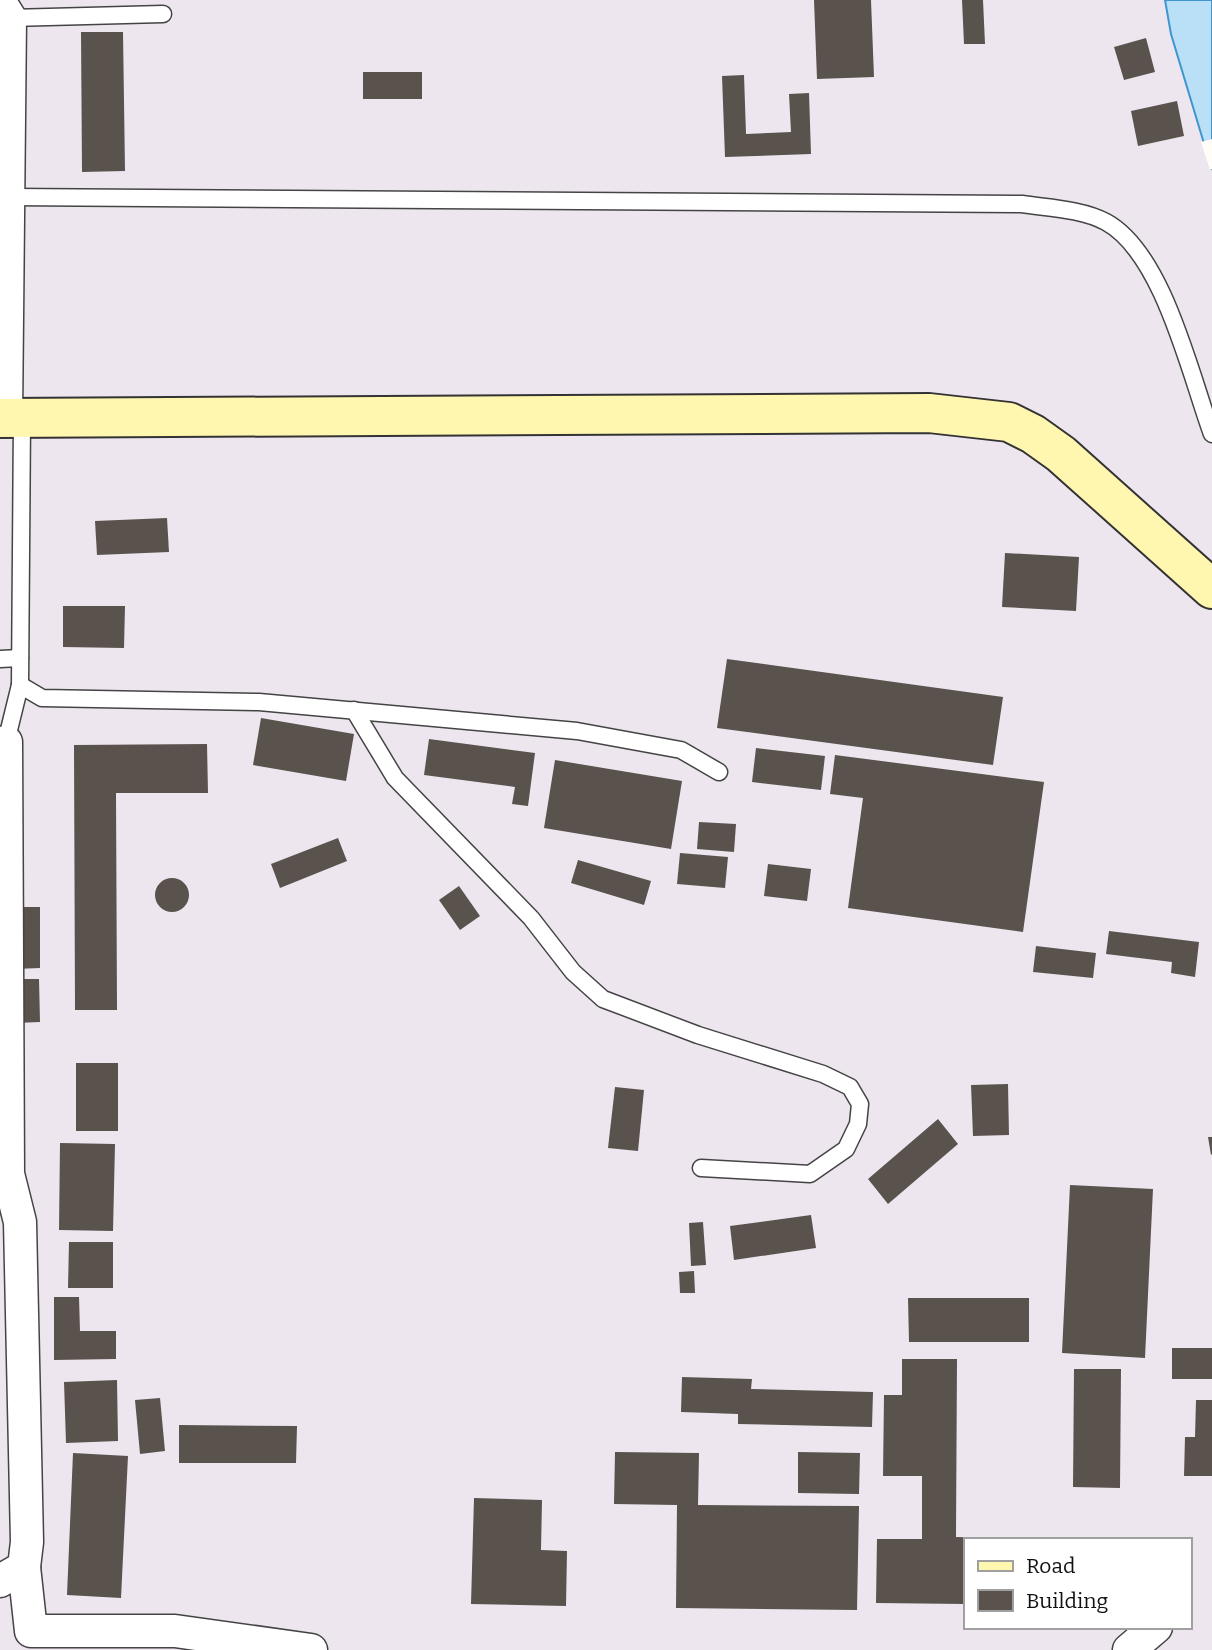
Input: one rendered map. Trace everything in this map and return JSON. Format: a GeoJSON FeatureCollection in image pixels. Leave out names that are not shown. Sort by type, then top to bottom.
{"type":"FeatureCollection","features":[{"type":"Feature","properties":{"kind":"street"},"geometry":{"type":"LineString","coordinates":[[5,10],[10,198],[9,418],[929,413],[968,416],[1009,422],[1034,434],[1061,454],[1212,589]]}},
{"type":"Feature","properties":{"kind":"street"},"geometry":{"type":"LineString","coordinates":[[6,742],[3,847],[8,1174],[27,1542],[12,1574],[31,1631],[175,1631],[312,1650]]}},
{"type":"Feature","properties":{"kind":"street"},"geometry":{"type":"LineString","coordinates":[[1129,1650],[1154,1629]]}},
{"type":"Feature","properties":{"kind":"lane"},"geometry":{"type":"LineString","coordinates":[[5,10],[163,14]]}},
{"type":"Feature","properties":{"kind":"lane"},"geometry":{"type":"LineString","coordinates":[[10,198],[1008,204],[1068,211],[1105,222],[1136,247],[1158,281],[1212,434]]}},
{"type":"Feature","properties":{"kind":"lane"},"geometry":{"type":"LineString","coordinates":[[6,742],[20,685],[9,418]]}},
{"type":"Feature","properties":{"kind":"lane"},"geometry":{"type":"LineString","coordinates":[[0,659],[20,658]]}},
{"type":"Feature","properties":{"kind":"lane"},"geometry":{"type":"LineString","coordinates":[[20,685],[43,698],[259,702],[577,731],[681,750],[719,772]]}},
{"type":"Feature","properties":{"kind":"lane"},"geometry":{"type":"LineString","coordinates":[[354,710],[395,778],[531,918],[573,972],[603,999],[698,1035],[824,1074],[850,1087],[860,1104],[858,1124],[846,1149],[810,1174],[702,1168]]}},
{"type":"Feature","properties":{"kind":"shaded area"},"geometry":{"type":"Polygon","coordinates":[[[0,0],[1165,0],[1171,34],[1212,170],[1212,1650],[0,1650],[0,0]]]}},
{"type":"Feature","properties":{"kind":"water"},"geometry":{"type":"Polygon","coordinates":[[[1165,0],[1212,0],[1212,170],[1171,34],[1165,0]]]}},
{"type":"Feature","properties":{"kind":"pier"},"geometry":{"type":"Polygon","coordinates":[[[1212,139],[1212,169],[1210,170],[1201,142],[1212,139]]]}},
{"type":"Feature","properties":{"kind":"building"},"geometry":{"type":"Polygon","coordinates":[[[814,0],[871,0],[874,77],[817,79],[814,0]]]}},
{"type":"Feature","properties":{"kind":"building"},"geometry":{"type":"Polygon","coordinates":[[[962,0],[983,0],[985,44],[964,44],[962,0]]]}},
{"type":"Feature","properties":{"kind":"building"},"geometry":{"type":"Polygon","coordinates":[[[81,32],[123,32],[125,171],[82,172],[81,32]]]}},
{"type":"Feature","properties":{"kind":"building"},"geometry":{"type":"Polygon","coordinates":[[[1146,38],[1155,72],[1124,80],[1114,47],[1146,38]]]}},
{"type":"Feature","properties":{"kind":"building"},"geometry":{"type":"Polygon","coordinates":[[[363,72],[422,72],[422,99],[363,99],[363,72]]]}},
{"type":"Feature","properties":{"kind":"building"},"geometry":{"type":"Polygon","coordinates":[[[744,75],[746,134],[791,132],[789,94],[809,93],[811,154],[725,157],[722,76],[744,75]]]}},
{"type":"Feature","properties":{"kind":"building"},"geometry":{"type":"Polygon","coordinates":[[[1177,101],[1184,136],[1138,146],[1131,111],[1177,101]]]}},
{"type":"Feature","properties":{"kind":"building"},"geometry":{"type":"Polygon","coordinates":[[[167,518],[169,552],[97,555],[95,521],[167,518]]]}},
{"type":"Feature","properties":{"kind":"building"},"geometry":{"type":"Polygon","coordinates":[[[1005,553],[1079,557],[1076,611],[1002,607],[1005,553]]]}},
{"type":"Feature","properties":{"kind":"building"},"geometry":{"type":"Polygon","coordinates":[[[63,606],[125,606],[124,648],[63,647],[63,606]]]}},
{"type":"Feature","properties":{"kind":"building"},"geometry":{"type":"Polygon","coordinates":[[[727,659],[1003,697],[993,765],[717,728],[727,659]]]}},
{"type":"Feature","properties":{"kind":"building"},"geometry":{"type":"Polygon","coordinates":[[[261,718],[354,734],[346,781],[253,765],[261,718]]]}},
{"type":"Feature","properties":{"kind":"building"},"geometry":{"type":"Polygon","coordinates":[[[429,739],[535,753],[528,806],[512,804],[515,787],[424,775],[429,739]]]}},
{"type":"Feature","properties":{"kind":"building"},"geometry":{"type":"Polygon","coordinates":[[[207,744],[208,793],[116,793],[117,1010],[75,1010],[74,745],[207,744]]]}},
{"type":"Feature","properties":{"kind":"building"},"geometry":{"type":"Polygon","coordinates":[[[756,748],[825,756],[821,790],[752,782],[756,748]]]}},
{"type":"Feature","properties":{"kind":"building"},"geometry":{"type":"Polygon","coordinates":[[[835,755],[1044,782],[1023,932],[848,908],[863,798],[830,794],[835,755]]]}},
{"type":"Feature","properties":{"kind":"building"},"geometry":{"type":"Polygon","coordinates":[[[555,760],[682,781],[671,849],[544,828],[555,760]]]}},
{"type":"Feature","properties":{"kind":"building"},"geometry":{"type":"Polygon","coordinates":[[[699,822],[736,824],[734,852],[697,849],[699,822]]]}},
{"type":"Feature","properties":{"kind":"building"},"geometry":{"type":"Polygon","coordinates":[[[338,838],[347,861],[280,888],[271,864],[338,838]]]}},
{"type":"Feature","properties":{"kind":"building"},"geometry":{"type":"Polygon","coordinates":[[[680,853],[728,857],[725,888],[677,884],[680,853]]]}},
{"type":"Feature","properties":{"kind":"building"},"geometry":{"type":"Polygon","coordinates":[[[578,860],[651,881],[644,905],[571,883],[578,860]]]}},
{"type":"Feature","properties":{"kind":"building"},"geometry":{"type":"Polygon","coordinates":[[[768,864],[811,869],[807,901],[764,896],[768,864]]]}},
{"type":"Feature","properties":{"kind":"building"},"geometry":{"type":"Polygon","coordinates":[[[172,878],[184,883],[189,895],[184,907],[172,912],[160,907],[155,895],[160,883],[172,878]]]}},
{"type":"Feature","properties":{"kind":"building"},"geometry":{"type":"Polygon","coordinates":[[[459,886],[480,916],[460,930],[439,900],[459,886]]]}},
{"type":"Feature","properties":{"kind":"building"},"geometry":{"type":"Polygon","coordinates":[[[14,907],[40,907],[40,968],[15,969],[14,907]]]}},
{"type":"Feature","properties":{"kind":"building"},"geometry":{"type":"Polygon","coordinates":[[[1109,931],[1199,942],[1195,977],[1171,973],[1172,962],[1106,954],[1109,931]]]}},
{"type":"Feature","properties":{"kind":"building"},"geometry":{"type":"Polygon","coordinates":[[[1036,946],[1096,953],[1093,978],[1033,972],[1036,946]]]}},
{"type":"Feature","properties":{"kind":"building"},"geometry":{"type":"Polygon","coordinates":[[[15,979],[39,979],[40,1022],[16,1023],[15,979]]]}},
{"type":"Feature","properties":{"kind":"building"},"geometry":{"type":"Polygon","coordinates":[[[76,1063],[118,1063],[118,1131],[76,1131],[76,1063]]]}},
{"type":"Feature","properties":{"kind":"building"},"geometry":{"type":"Polygon","coordinates":[[[1008,1084],[1009,1135],[973,1136],[971,1085],[1008,1084]]]}},
{"type":"Feature","properties":{"kind":"building"},"geometry":{"type":"Polygon","coordinates":[[[615,1087],[644,1090],[638,1151],[608,1148],[615,1087]]]}},
{"type":"Feature","properties":{"kind":"building"},"geometry":{"type":"Polygon","coordinates":[[[938,1119],[958,1144],[888,1204],[868,1179],[938,1119]]]}},
{"type":"Feature","properties":{"kind":"building"},"geometry":{"type":"Polygon","coordinates":[[[1208,1137],[1212,1137],[1211,1155],[1208,1137]]]}},
{"type":"Feature","properties":{"kind":"building"},"geometry":{"type":"Polygon","coordinates":[[[60,1143],[115,1144],[113,1231],[59,1230],[60,1143]]]}},
{"type":"Feature","properties":{"kind":"building"},"geometry":{"type":"Polygon","coordinates":[[[1070,1185],[1153,1189],[1145,1358],[1062,1353],[1070,1185]]]}},
{"type":"Feature","properties":{"kind":"building"},"geometry":{"type":"Polygon","coordinates":[[[811,1215],[816,1248],[734,1260],[730,1226],[811,1215]]]}},
{"type":"Feature","properties":{"kind":"building"},"geometry":{"type":"Polygon","coordinates":[[[703,1222],[706,1265],[691,1266],[689,1223],[703,1222]]]}},
{"type":"Feature","properties":{"kind":"building"},"geometry":{"type":"Polygon","coordinates":[[[69,1242],[113,1242],[113,1288],[68,1288],[69,1242]]]}},
{"type":"Feature","properties":{"kind":"building"},"geometry":{"type":"Polygon","coordinates":[[[694,1271],[695,1293],[680,1293],[679,1272],[694,1271]]]}},
{"type":"Feature","properties":{"kind":"building"},"geometry":{"type":"Polygon","coordinates":[[[54,1297],[79,1297],[80,1331],[116,1331],[116,1359],[54,1360],[54,1297]]]}},
{"type":"Feature","properties":{"kind":"building"},"geometry":{"type":"Polygon","coordinates":[[[908,1298],[1029,1298],[1029,1342],[909,1342],[908,1298]]]}},
{"type":"Feature","properties":{"kind":"building"},"geometry":{"type":"Polygon","coordinates":[[[1172,1348],[1212,1348],[1212,1379],[1172,1379],[1172,1348]]]}},
{"type":"Feature","properties":{"kind":"building"},"geometry":{"type":"Polygon","coordinates":[[[902,1359],[957,1359],[956,1537],[1007,1538],[964,1538],[964,1604],[876,1603],[877,1539],[922,1539],[922,1476],[883,1476],[884,1395],[902,1395],[902,1359]]]}},
{"type":"Feature","properties":{"kind":"building"},"geometry":{"type":"Polygon","coordinates":[[[1074,1369],[1121,1369],[1120,1488],[1073,1487],[1074,1369]]]}},
{"type":"Feature","properties":{"kind":"building"},"geometry":{"type":"Polygon","coordinates":[[[682,1377],[752,1379],[751,1389],[873,1392],[872,1427],[738,1424],[738,1414],[681,1412],[682,1377]]]}},
{"type":"Feature","properties":{"kind":"building"},"geometry":{"type":"Polygon","coordinates":[[[117,1380],[118,1441],[66,1443],[64,1382],[117,1380]]]}},
{"type":"Feature","properties":{"kind":"building"},"geometry":{"type":"Polygon","coordinates":[[[160,1398],[165,1451],[140,1454],[135,1400],[160,1398]]]}},
{"type":"Feature","properties":{"kind":"building"},"geometry":{"type":"Polygon","coordinates":[[[1196,1400],[1212,1400],[1212,1476],[1184,1476],[1185,1437],[1195,1437],[1196,1400]]]}},
{"type":"Feature","properties":{"kind":"building"},"geometry":{"type":"Polygon","coordinates":[[[179,1425],[297,1426],[296,1463],[179,1463],[179,1425]]]}},
{"type":"Feature","properties":{"kind":"building"},"geometry":{"type":"Polygon","coordinates":[[[615,1452],[699,1453],[698,1505],[859,1506],[857,1610],[676,1608],[677,1505],[614,1504],[615,1452]]]}},
{"type":"Feature","properties":{"kind":"building"},"geometry":{"type":"Polygon","coordinates":[[[798,1452],[860,1453],[859,1494],[798,1493],[798,1452]]]}},
{"type":"Feature","properties":{"kind":"building"},"geometry":{"type":"Polygon","coordinates":[[[73,1453],[128,1456],[121,1598],[67,1595],[73,1453]]]}},
{"type":"Feature","properties":{"kind":"building"},"geometry":{"type":"Polygon","coordinates":[[[474,1498],[542,1500],[541,1550],[567,1551],[566,1606],[471,1604],[474,1498]]]}}]}
